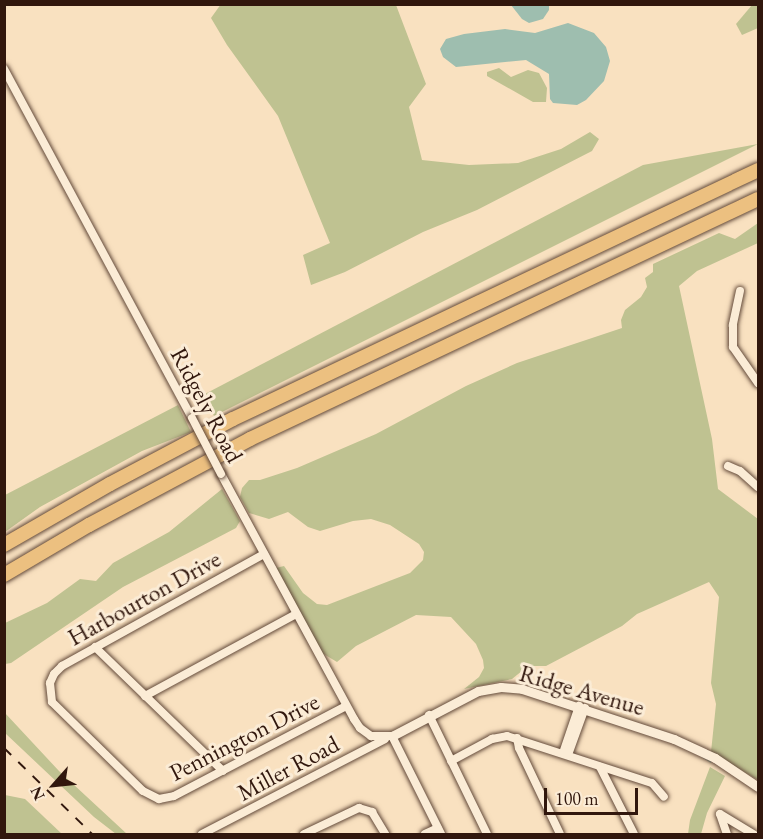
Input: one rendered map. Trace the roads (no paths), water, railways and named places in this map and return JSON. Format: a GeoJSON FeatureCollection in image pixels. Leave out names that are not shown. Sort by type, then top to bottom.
{"type":"FeatureCollection","features":[{"type":"Feature","properties":{"kind":"highway"},"geometry":{"type":"LineString","coordinates":[[4,545],[110,484],[233,419],[759,170]]}},
{"type":"Feature","properties":{"kind":"highway"},"geometry":{"type":"LineString","coordinates":[[4,575],[89,525],[260,434],[759,199]]}},
{"type":"Feature","properties":{"kind":"street","name":"Ridgely Road"},"geometry":{"type":"LineString","coordinates":[[4,69],[346,706],[366,733],[376,738],[392,736]]}},
{"type":"Feature","properties":{"kind":"street"},"geometry":{"type":"LineString","coordinates":[[740,291],[733,325],[733,347],[759,383]]}},
{"type":"Feature","properties":{"kind":"street"},"geometry":{"type":"LineString","coordinates":[[728,466],[740,471],[759,487]]}},
{"type":"Feature","properties":{"kind":"street","name":"Harbourton Drive"},"geometry":{"type":"LineString","coordinates":[[159,799],[143,791],[57,710],[49,693],[50,683],[54,674],[62,666],[264,554]]}},
{"type":"Feature","properties":{"kind":"street"},"geometry":{"type":"LineString","coordinates":[[145,696],[296,614]]}},
{"type":"Feature","properties":{"kind":"street"},"geometry":{"type":"LineString","coordinates":[[95,647],[223,771]]}},
{"type":"Feature","properties":{"kind":"street","name":"Ridge Avenue"},"geometry":{"type":"LineString","coordinates":[[392,736],[478,691],[501,687],[522,688],[638,725],[700,750],[759,787]]}},
{"type":"Feature","properties":{"kind":"street","name":"Pennington Drive"},"geometry":{"type":"LineString","coordinates":[[159,799],[174,796],[346,706]]}},
{"type":"Feature","properties":{"kind":"street"},"geometry":{"type":"LineString","coordinates":[[566,754],[582,707]]}},
{"type":"Feature","properties":{"kind":"street"},"geometry":{"type":"LineString","coordinates":[[429,715],[488,834]]}},
{"type":"Feature","properties":{"kind":"street"},"geometry":{"type":"LineString","coordinates":[[392,736],[439,831],[425,834]]}},
{"type":"Feature","properties":{"kind":"street","name":"Miller Road"},"geometry":{"type":"LineString","coordinates":[[202,834],[392,736]]}},
{"type":"Feature","properties":{"kind":"street"},"geometry":{"type":"LineString","coordinates":[[451,760],[500,736],[518,738],[652,783],[664,798]]}},
{"type":"Feature","properties":{"kind":"street"},"geometry":{"type":"LineString","coordinates":[[518,738],[519,748],[560,834]]}},
{"type":"Feature","properties":{"kind":"street"},"geometry":{"type":"LineString","coordinates":[[600,767],[634,834]]}},
{"type":"Feature","properties":{"kind":"street"},"geometry":{"type":"LineString","coordinates":[[309,833],[353,808],[366,806],[376,817],[385,834]]}},
{"type":"Feature","properties":{"kind":"street"},"geometry":{"type":"LineString","coordinates":[[727,834],[720,814],[753,834]]}},
{"type":"Feature","properties":{"kind":"waterway"},"geometry":{"type":"LineString","coordinates":[[703,757],[711,762]]}},
{"type":"Feature","properties":{"kind":"railway"},"geometry":{"type":"LineString","coordinates":[[4,748],[92,834]]}}]}
